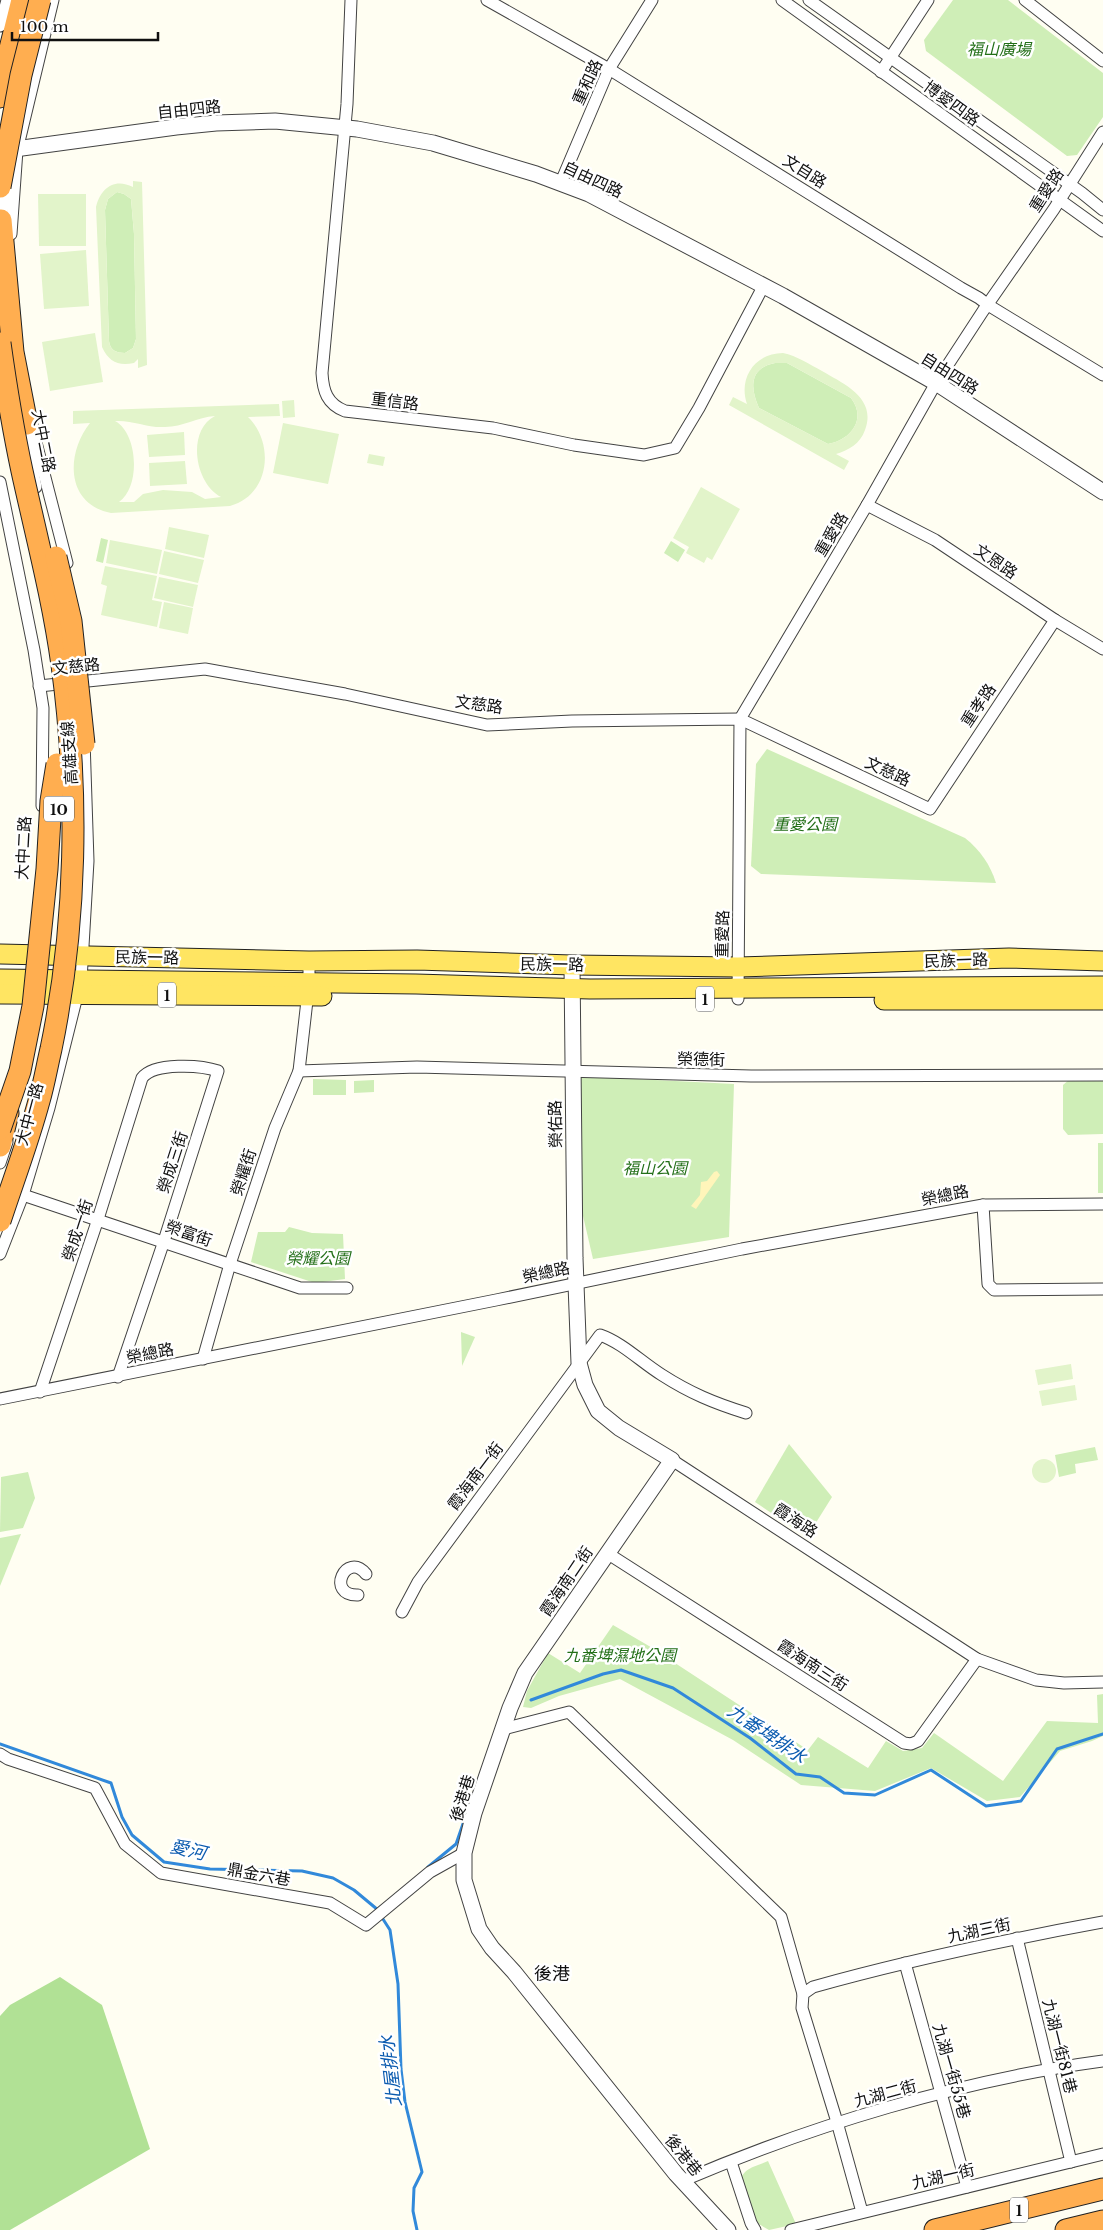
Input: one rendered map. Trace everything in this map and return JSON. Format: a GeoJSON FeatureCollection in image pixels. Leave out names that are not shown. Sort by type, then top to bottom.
{"type":"FeatureCollection","features":[{"type":"Feature","properties":{"kind":"highway"},"geometry":{"type":"LineString","coordinates":[[0,187],[21,75],[40,0]]}},
{"type":"Feature","properties":{"kind":"highway"},"geometry":{"type":"LineString","coordinates":[[0,62],[11,7]]}},
{"type":"Feature","properties":{"kind":"highway"},"geometry":{"type":"LineString","coordinates":[[0,97],[11,7]]}},
{"type":"Feature","properties":{"kind":"highway"},"geometry":{"type":"LineString","coordinates":[[1,220],[13,352],[71,621],[82,712],[87,795],[83,912],[77,979]]}},
{"type":"Feature","properties":{"kind":"highway","name":"高雄支線"},"geometry":{"type":"LineString","coordinates":[[0,343],[7,396],[44,564],[62,664],[70,749],[73,815],[72,868],[77,979],[0,1221]]}},
{"type":"Feature","properties":{"kind":"highway","name":"高雄支線"},"geometry":{"type":"LineString","coordinates":[[0,434],[30,569],[48,664],[58,764],[60,842],[54,949],[42,1036],[26,1099],[0,1183]]}},
{"type":"Feature","properties":{"kind":"highway"},"geometry":{"type":"LineString","coordinates":[[0,1129],[20,1071],[33,1006],[47,869],[51,801],[58,764]]}},
{"type":"Feature","properties":{"kind":"highway"},"geometry":{"type":"LineString","coordinates":[[0,1146],[8,1099],[24,1030]]}},
{"type":"Feature","properties":{"kind":"highway","name":"1"},"geometry":{"type":"LineString","coordinates":[[935,2230],[1103,2189]]}},
{"type":"Feature","properties":{"kind":"highway"},"geometry":{"type":"LineString","coordinates":[[1066,2230],[1103,2221]]}},
{"type":"Feature","properties":{"kind":"main road","name":"民族一路"},"geometry":{"type":"LineString","coordinates":[[0,954],[30,973]]}},
{"type":"Feature","properties":{"kind":"main road","name":"民族一路"},"geometry":{"type":"LineString","coordinates":[[738,983],[1009,958],[1103,961]]}},
{"type":"Feature","properties":{"kind":"main road","name":"民族一路"},"geometry":{"type":"LineString","coordinates":[[0,966],[30,973],[77,979],[308,977],[572,982]]}},
{"type":"Feature","properties":{"kind":"main road","name":"民族一路"},"geometry":{"type":"LineString","coordinates":[[738,983],[1009,970],[1103,972]]}},
{"type":"Feature","properties":{"kind":"main road","name":"民族一路"},"geometry":{"type":"LineString","coordinates":[[0,994],[30,973]]}},
{"type":"Feature","properties":{"kind":"main road","name":"民族一路"},"geometry":{"type":"LineString","coordinates":[[0,979],[30,973],[77,979],[308,977],[572,982],[1103,986]]}},
{"type":"Feature","properties":{"kind":"main road","name":"民族一路"},"geometry":{"type":"LineString","coordinates":[[738,983],[1103,1000]]}},
{"type":"Feature","properties":{"kind":"street","name":"大中二路"},"geometry":{"type":"LineString","coordinates":[[53,0],[17,150],[4,186],[1,220],[2,284],[9,346],[50,553],[79,682]]}},
{"type":"Feature","properties":{"kind":"street","name":"重信路"},"geometry":{"type":"LineString","coordinates":[[351,0],[345,127],[322,373],[323,387],[328,399],[345,411],[493,428],[574,445],[644,455],[675,448],[699,408],[764,285]]}},
{"type":"Feature","properties":{"kind":"street","name":"文自路"},"geometry":{"type":"LineString","coordinates":[[487,0],[609,69],[1103,375]]}},
{"type":"Feature","properties":{"kind":"street","name":"重和路"},"geometry":{"type":"LineString","coordinates":[[561,182],[609,69],[652,0]]}},
{"type":"Feature","properties":{"kind":"street","name":"博愛四路"},"geometry":{"type":"LineString","coordinates":[[782,0],[1103,231]]}},
{"type":"Feature","properties":{"kind":"street","name":"博愛四路"},"geometry":{"type":"LineString","coordinates":[[809,0],[890,56],[1103,210]]}},
{"type":"Feature","properties":{"kind":"street"},"geometry":{"type":"LineString","coordinates":[[881,72],[928,0]]}},
{"type":"Feature","properties":{"kind":"street"},"geometry":{"type":"LineString","coordinates":[[1026,0],[1103,61]]}},
{"type":"Feature","properties":{"kind":"street","name":"自由四路"},"geometry":{"type":"LineString","coordinates":[[0,151],[216,123],[275,121],[345,127],[433,143],[561,182],[764,285],[936,384],[1103,492]]}},
{"type":"Feature","properties":{"kind":"street","name":"重愛路"},"geometry":{"type":"LineString","coordinates":[[738,983],[740,719],[868,505],[936,384],[1103,132]]}},
{"type":"Feature","properties":{"kind":"street","name":"大中二路"},"geometry":{"type":"LineString","coordinates":[[17,150],[11,231],[15,322],[30,419],[72,584],[84,737],[88,861],[77,979]]}},
{"type":"Feature","properties":{"kind":"street","name":"大中二路"},"geometry":{"type":"LineString","coordinates":[[0,482],[22,590],[42,708],[40,865],[30,973]]}},
{"type":"Feature","properties":{"kind":"street","name":"文恩路"},"geometry":{"type":"LineString","coordinates":[[868,505],[935,540],[1055,620],[1103,649]]}},
{"type":"Feature","properties":{"kind":"street","name":"重孝路"},"geometry":{"type":"LineString","coordinates":[[930,809],[1055,620]]}},
{"type":"Feature","properties":{"kind":"street","name":"文慈路"},"geometry":{"type":"LineString","coordinates":[[39,686],[204,669],[345,694],[487,725],[572,721],[740,719],[930,809]]}},
{"type":"Feature","properties":{"kind":"street","name":"大中一路"},"geometry":{"type":"LineString","coordinates":[[0,1163],[20,1100],[30,1046],[24,1030],[30,973]]}},
{"type":"Feature","properties":{"kind":"street","name":"榮耀街"},"geometry":{"type":"LineString","coordinates":[[203,1359],[230,1264],[275,1128],[299,1071],[308,977]]}},
{"type":"Feature","properties":{"kind":"street","name":"大中一路"},"geometry":{"type":"LineString","coordinates":[[0,1254],[23,1195],[49,1108],[77,979]]}},
{"type":"Feature","properties":{"kind":"street","name":"榮佑路"},"geometry":{"type":"LineString","coordinates":[[572,982],[575,1282]]}},
{"type":"Feature","properties":{"kind":"street"},"geometry":{"type":"LineString","coordinates":[[24,1030],[38,1018],[56,1022],[61,1035],[62,1050]]}},
{"type":"Feature","properties":{"kind":"street","name":"榮成三街"},"geometry":{"type":"LineString","coordinates":[[118,1376],[164,1241],[218,1071],[196,1067],[164,1068],[146,1072],[142,1078]]}},
{"type":"Feature","properties":{"kind":"street","name":"榮德街"},"geometry":{"type":"LineString","coordinates":[[299,1071],[417,1067],[751,1076],[1103,1075]]}},
{"type":"Feature","properties":{"kind":"street","name":"榮成一街"},"geometry":{"type":"LineString","coordinates":[[40,1392],[98,1219],[142,1078]]}},
{"type":"Feature","properties":{"kind":"street","name":"榮富街"},"geometry":{"type":"LineString","coordinates":[[23,1195],[300,1288],[347,1288]]}},
{"type":"Feature","properties":{"kind":"street","name":"榮總路"},"geometry":{"type":"LineString","coordinates":[[0,1399],[575,1282],[983,1205],[1103,1204]]}},
{"type":"Feature","properties":{"kind":"street"},"geometry":{"type":"LineString","coordinates":[[983,1205],[988,1284],[994,1290],[1103,1290]]}},
{"type":"Feature","properties":{"kind":"street","name":"霞海路"},"geometry":{"type":"LineString","coordinates":[[575,1282],[579,1362],[585,1385],[598,1411],[619,1428],[672,1460],[976,1659],[1036,1680],[1064,1683],[1103,1682]]}},
{"type":"Feature","properties":{"kind":"street","name":"霞海南一街"},"geometry":{"type":"LineString","coordinates":[[402,1612],[418,1582],[600,1335],[614,1341],[661,1375],[703,1399],[746,1413]]}},
{"type":"Feature","properties":{"kind":"street","name":"霞海南二街"},"geometry":{"type":"LineString","coordinates":[[503,1729],[525,1673],[672,1460]]}},
{"type":"Feature","properties":{"kind":"street","name":"霞海南三街"},"geometry":{"type":"LineString","coordinates":[[607,1553],[904,1743],[918,1742],[976,1659]]}},
{"type":"Feature","properties":{"kind":"street"},"geometry":{"type":"LineString","coordinates":[[358,1595],[352,1595],[344,1591],[340,1582],[341,1577],[350,1568],[358,1567],[366,1574]]}},
{"type":"Feature","properties":{"kind":"street"},"geometry":{"type":"LineString","coordinates":[[503,1729],[569,1712],[781,1917],[803,1994],[802,2008],[838,2122],[862,2212]]}},
{"type":"Feature","properties":{"kind":"street","name":"後港巷"},"geometry":{"type":"LineString","coordinates":[[503,1729],[474,1812],[464,1853],[464,1880],[482,1934],[682,2181],[728,2230]]}},
{"type":"Feature","properties":{"kind":"street","name":"鼎金六巷"},"geometry":{"type":"LineString","coordinates":[[0,1754],[8,1759],[95,1788],[125,1844],[162,1873],[330,1903],[366,1925],[430,1872],[464,1853]]}},
{"type":"Feature","properties":{"kind":"street","name":"九湖三街"},"geometry":{"type":"LineString","coordinates":[[803,1994],[813,1987],[863,1973],[1017,1938],[1103,1922]]}},
{"type":"Feature","properties":{"kind":"street","name":"九湖一街81巷"},"geometry":{"type":"LineString","coordinates":[[1017,1938],[1071,2162]]}},
{"type":"Feature","properties":{"kind":"street","name":"九湖一街55巷"},"geometry":{"type":"LineString","coordinates":[[905,1963],[968,2187]]}},
{"type":"Feature","properties":{"kind":"street","name":"九湖二街"},"geometry":{"type":"LineString","coordinates":[[682,2181],[838,2122],[942,2094],[1049,2069],[1103,2061]]}},
{"type":"Feature","properties":{"kind":"street","name":"九湖一街"},"geometry":{"type":"LineString","coordinates":[[791,2230],[1103,2154]]}},
{"type":"Feature","properties":{"kind":"street"},"geometry":{"type":"LineString","coordinates":[[731,2162],[755,2230]]}},
{"type":"Feature","properties":{"kind":"green space","name":"福山廣場"},"geometry":{"type":"Polygon","coordinates":[[[953,0],[1008,0],[1103,73],[1103,117],[1077,155],[1067,156],[926,51],[924,40],[953,0]]]}},
{"type":"Feature","properties":{"kind":"green space"},"geometry":{"type":"Polygon","coordinates":[[[133,181],[142,182],[147,365],[138,368],[138,359],[134,363],[123,364],[115,362],[102,347],[96,207],[104,190],[109,186],[120,183],[133,187],[133,181]],[[117,192],[108,199],[105,210],[109,341],[114,350],[125,353],[133,348],[136,339],[134,234],[131,199],[117,192]]]}},
{"type":"Feature","properties":{"kind":"green space"},"geometry":{"type":"Polygon","coordinates":[[[117,192],[131,199],[134,234],[136,339],[133,348],[125,353],[114,350],[109,341],[105,210],[108,199],[117,192]]]}},
{"type":"Feature","properties":{"kind":"green space"},"geometry":{"type":"Polygon","coordinates":[[[38,194],[86,194],[86,246],[39,246],[38,194]]]}},
{"type":"Feature","properties":{"kind":"green space"},"geometry":{"type":"Polygon","coordinates":[[[86,250],[89,306],[44,309],[40,254],[86,250]]]}},
{"type":"Feature","properties":{"kind":"green space"},"geometry":{"type":"Polygon","coordinates":[[[95,333],[103,382],[50,391],[42,342],[95,333]]]}},
{"type":"Feature","properties":{"kind":"green space"},"geometry":{"type":"Polygon","coordinates":[[[783,353],[803,361],[848,387],[862,401],[868,419],[863,435],[854,446],[836,454],[849,461],[844,470],[729,405],[733,397],[747,404],[745,385],[747,376],[757,362],[773,354],[783,353]],[[775,363],[766,366],[756,374],[753,386],[759,408],[828,444],[844,438],[850,433],[857,421],[856,406],[851,398],[787,363],[775,363]]]}},
{"type":"Feature","properties":{"kind":"green space"},"geometry":{"type":"Polygon","coordinates":[[[775,363],[787,363],[851,398],[856,406],[857,421],[850,433],[836,442],[828,444],[759,408],[753,386],[756,374],[760,369],[775,363]]]}},
{"type":"Feature","properties":{"kind":"green space"},"geometry":{"type":"Polygon","coordinates":[[[294,400],[295,417],[283,418],[282,401],[294,400]]]}},
{"type":"Feature","properties":{"kind":"green space"},"geometry":{"type":"Polygon","coordinates":[[[279,404],[280,416],[248,417],[257,428],[265,454],[260,480],[253,491],[243,500],[230,506],[111,513],[96,508],[85,499],[78,488],[74,476],[74,462],[82,435],[90,423],[73,424],[73,411],[279,404]],[[215,416],[165,427],[115,421],[123,427],[128,437],[134,460],[131,485],[126,495],[119,502],[134,502],[143,494],[163,490],[192,492],[205,499],[221,497],[205,481],[197,457],[200,433],[206,423],[215,416]]]}},
{"type":"Feature","properties":{"kind":"green space"},"geometry":{"type":"Polygon","coordinates":[[[283,423],[339,434],[328,484],[273,473],[283,423]]]}},
{"type":"Feature","properties":{"kind":"green space"},"geometry":{"type":"Polygon","coordinates":[[[184,432],[185,455],[149,457],[147,435],[184,432]]]}},
{"type":"Feature","properties":{"kind":"green space"},"geometry":{"type":"Polygon","coordinates":[[[369,454],[385,457],[383,466],[367,463],[369,454]]]}},
{"type":"Feature","properties":{"kind":"green space"},"geometry":{"type":"Polygon","coordinates":[[[185,461],[187,484],[150,486],[149,463],[185,461]]]}},
{"type":"Feature","properties":{"kind":"green space"},"geometry":{"type":"Polygon","coordinates":[[[701,487],[740,509],[712,560],[707,557],[704,563],[686,553],[689,547],[673,538],[701,487]]]}},
{"type":"Feature","properties":{"kind":"green space"},"geometry":{"type":"Polygon","coordinates":[[[169,527],[209,535],[204,558],[165,549],[169,527]]]}},
{"type":"Feature","properties":{"kind":"green space"},"geometry":{"type":"Polygon","coordinates":[[[101,538],[108,540],[103,563],[96,561],[101,538]]]}},
{"type":"Feature","properties":{"kind":"green space"},"geometry":{"type":"Polygon","coordinates":[[[110,540],[162,550],[157,574],[106,563],[110,540]]]}},
{"type":"Feature","properties":{"kind":"green space"},"geometry":{"type":"Polygon","coordinates":[[[671,541],[685,550],[678,562],[664,553],[671,541]]]}},
{"type":"Feature","properties":{"kind":"green space"},"geometry":{"type":"Polygon","coordinates":[[[164,551],[204,560],[198,583],[159,574],[164,551]]]}},
{"type":"Feature","properties":{"kind":"green space"},"geometry":{"type":"Polygon","coordinates":[[[105,566],[157,576],[152,600],[162,602],[157,627],[101,615],[107,586],[101,584],[105,566]]]}},
{"type":"Feature","properties":{"kind":"green space"},"geometry":{"type":"Polygon","coordinates":[[[159,577],[198,585],[193,607],[154,598],[159,577]]]}},
{"type":"Feature","properties":{"kind":"green space"},"geometry":{"type":"Polygon","coordinates":[[[164,602],[193,608],[188,634],[159,628],[164,602]]]}},
{"type":"Feature","properties":{"kind":"green space","name":"重愛公園"},"geometry":{"type":"Polygon","coordinates":[[[767,749],[965,838],[984,858],[996,883],[761,874],[751,866],[756,764],[767,749]]]}},
{"type":"Feature","properties":{"kind":"green space","name":"福山公園"},"geometry":{"type":"Polygon","coordinates":[[[577,1076],[734,1084],[729,1237],[593,1259],[580,1203],[577,1076]]]}},
{"type":"Feature","properties":{"kind":"green space"},"geometry":{"type":"Polygon","coordinates":[[[313,1079],[346,1080],[346,1095],[313,1095],[313,1079]]]}},
{"type":"Feature","properties":{"kind":"green space"},"geometry":{"type":"Polygon","coordinates":[[[1070,1079],[1103,1079],[1103,1134],[1068,1135],[1063,1129],[1063,1085],[1070,1079]]]}},
{"type":"Feature","properties":{"kind":"green space"},"geometry":{"type":"Polygon","coordinates":[[[374,1080],[374,1092],[354,1093],[354,1081],[374,1080]]]}},
{"type":"Feature","properties":{"kind":"green space"},"geometry":{"type":"Polygon","coordinates":[[[1098,1143],[1103,1143],[1103,1193],[1098,1193],[1098,1143]]]}},
{"type":"Feature","properties":{"kind":"green space","name":"榮耀公園"},"geometry":{"type":"Polygon","coordinates":[[[289,1227],[312,1233],[343,1234],[345,1279],[315,1283],[251,1262],[258,1232],[285,1232],[289,1227]]]}},
{"type":"Feature","properties":{"kind":"green space"},"geometry":{"type":"Polygon","coordinates":[[[461,1332],[475,1337],[462,1366],[461,1332]]]}},
{"type":"Feature","properties":{"kind":"green space"},"geometry":{"type":"Polygon","coordinates":[[[1071,1364],[1073,1379],[1038,1385],[1035,1370],[1071,1364]]]}},
{"type":"Feature","properties":{"kind":"green space"},"geometry":{"type":"Polygon","coordinates":[[[1075,1385],[1077,1400],[1042,1406],[1039,1391],[1075,1385]]]}},
{"type":"Feature","properties":{"kind":"green space"},"geometry":{"type":"Polygon","coordinates":[[[789,1444],[832,1497],[807,1537],[755,1502],[789,1444]]]}},
{"type":"Feature","properties":{"kind":"green space"},"geometry":{"type":"Polygon","coordinates":[[[1095,1447],[1098,1460],[1075,1464],[1076,1473],[1059,1477],[1055,1455],[1095,1447]]]}},
{"type":"Feature","properties":{"kind":"green space"},"geometry":{"type":"Polygon","coordinates":[[[1044,1459],[1049,1460],[1055,1466],[1055,1476],[1049,1482],[1044,1483],[1039,1482],[1033,1476],[1032,1471],[1033,1466],[1039,1460],[1044,1459]]]}},
{"type":"Feature","properties":{"kind":"green space"},"geometry":{"type":"Polygon","coordinates":[[[28,1472],[35,1498],[23,1528],[0,1532],[1,1477],[28,1472]]]}},
{"type":"Feature","properties":{"kind":"green space"},"geometry":{"type":"Polygon","coordinates":[[[21,1534],[0,1586],[0,1538],[21,1534]]]}},
{"type":"Feature","properties":{"kind":"green space","name":"九番埤濕地公園"},"geometry":{"type":"Polygon","coordinates":[[[613,1625],[649,1646],[808,1750],[818,1737],[868,1768],[886,1741],[903,1751],[922,1748],[934,1733],[1003,1781],[1047,1721],[1098,1723],[1097,1695],[1103,1694],[1103,1736],[1060,1751],[1020,1797],[987,1801],[931,1768],[875,1791],[801,1785],[733,1740],[620,1679],[559,1696],[531,1708],[523,1707],[527,1691],[548,1653],[580,1673],[613,1625]]]}},
{"type":"Feature","properties":{"kind":"green space"},"geometry":{"type":"Polygon","coordinates":[[[60,1977],[102,2005],[150,2149],[10,2230],[0,2230],[0,2016],[10,2005],[60,1977]]]}},
{"type":"Feature","properties":{"kind":"green space"},"geometry":{"type":"Polygon","coordinates":[[[768,2161],[796,2224],[769,2230],[757,2223],[740,2182],[741,2177],[747,2171],[768,2161]]]}},
{"type":"Feature","properties":{"kind":"sand"},"geometry":{"type":"Polygon","coordinates":[[[717,1171],[720,1175],[696,1209],[691,1206],[700,1195],[701,1182],[707,1181],[717,1171]]]}},
{"type":"Feature","properties":{"kind":"waterway","name":"九番埤排水"},"geometry":{"type":"LineString","coordinates":[[531,1700],[603,1674],[621,1670],[673,1688],[750,1738],[796,1774],[820,1777],[844,1793],[875,1795],[931,1770],[986,1806],[1021,1801],[1057,1749],[1103,1734]]}},
{"type":"Feature","properties":{"kind":"waterway","name":"愛河"},"geometry":{"type":"LineString","coordinates":[[0,1744],[111,1783],[122,1817],[132,1835],[164,1862],[210,1869],[302,1871],[333,1878],[354,1890],[378,1910]]}},
{"type":"Feature","properties":{"kind":"waterway","name":"九番埤排水"},"geometry":{"type":"LineString","coordinates":[[428,1867],[456,1844],[465,1818]]}},
{"type":"Feature","properties":{"kind":"waterway","name":"北屋排水"},"geometry":{"type":"LineString","coordinates":[[381,1916],[390,1930],[398,1984],[401,2069],[405,2102],[422,2172],[414,2188],[413,2211],[417,2230]]}},
{"type":"Feature","properties":{"kind":"district","name":"後港"},"geometry":{"type":"Point","coordinates":[552,1974]}}]}
